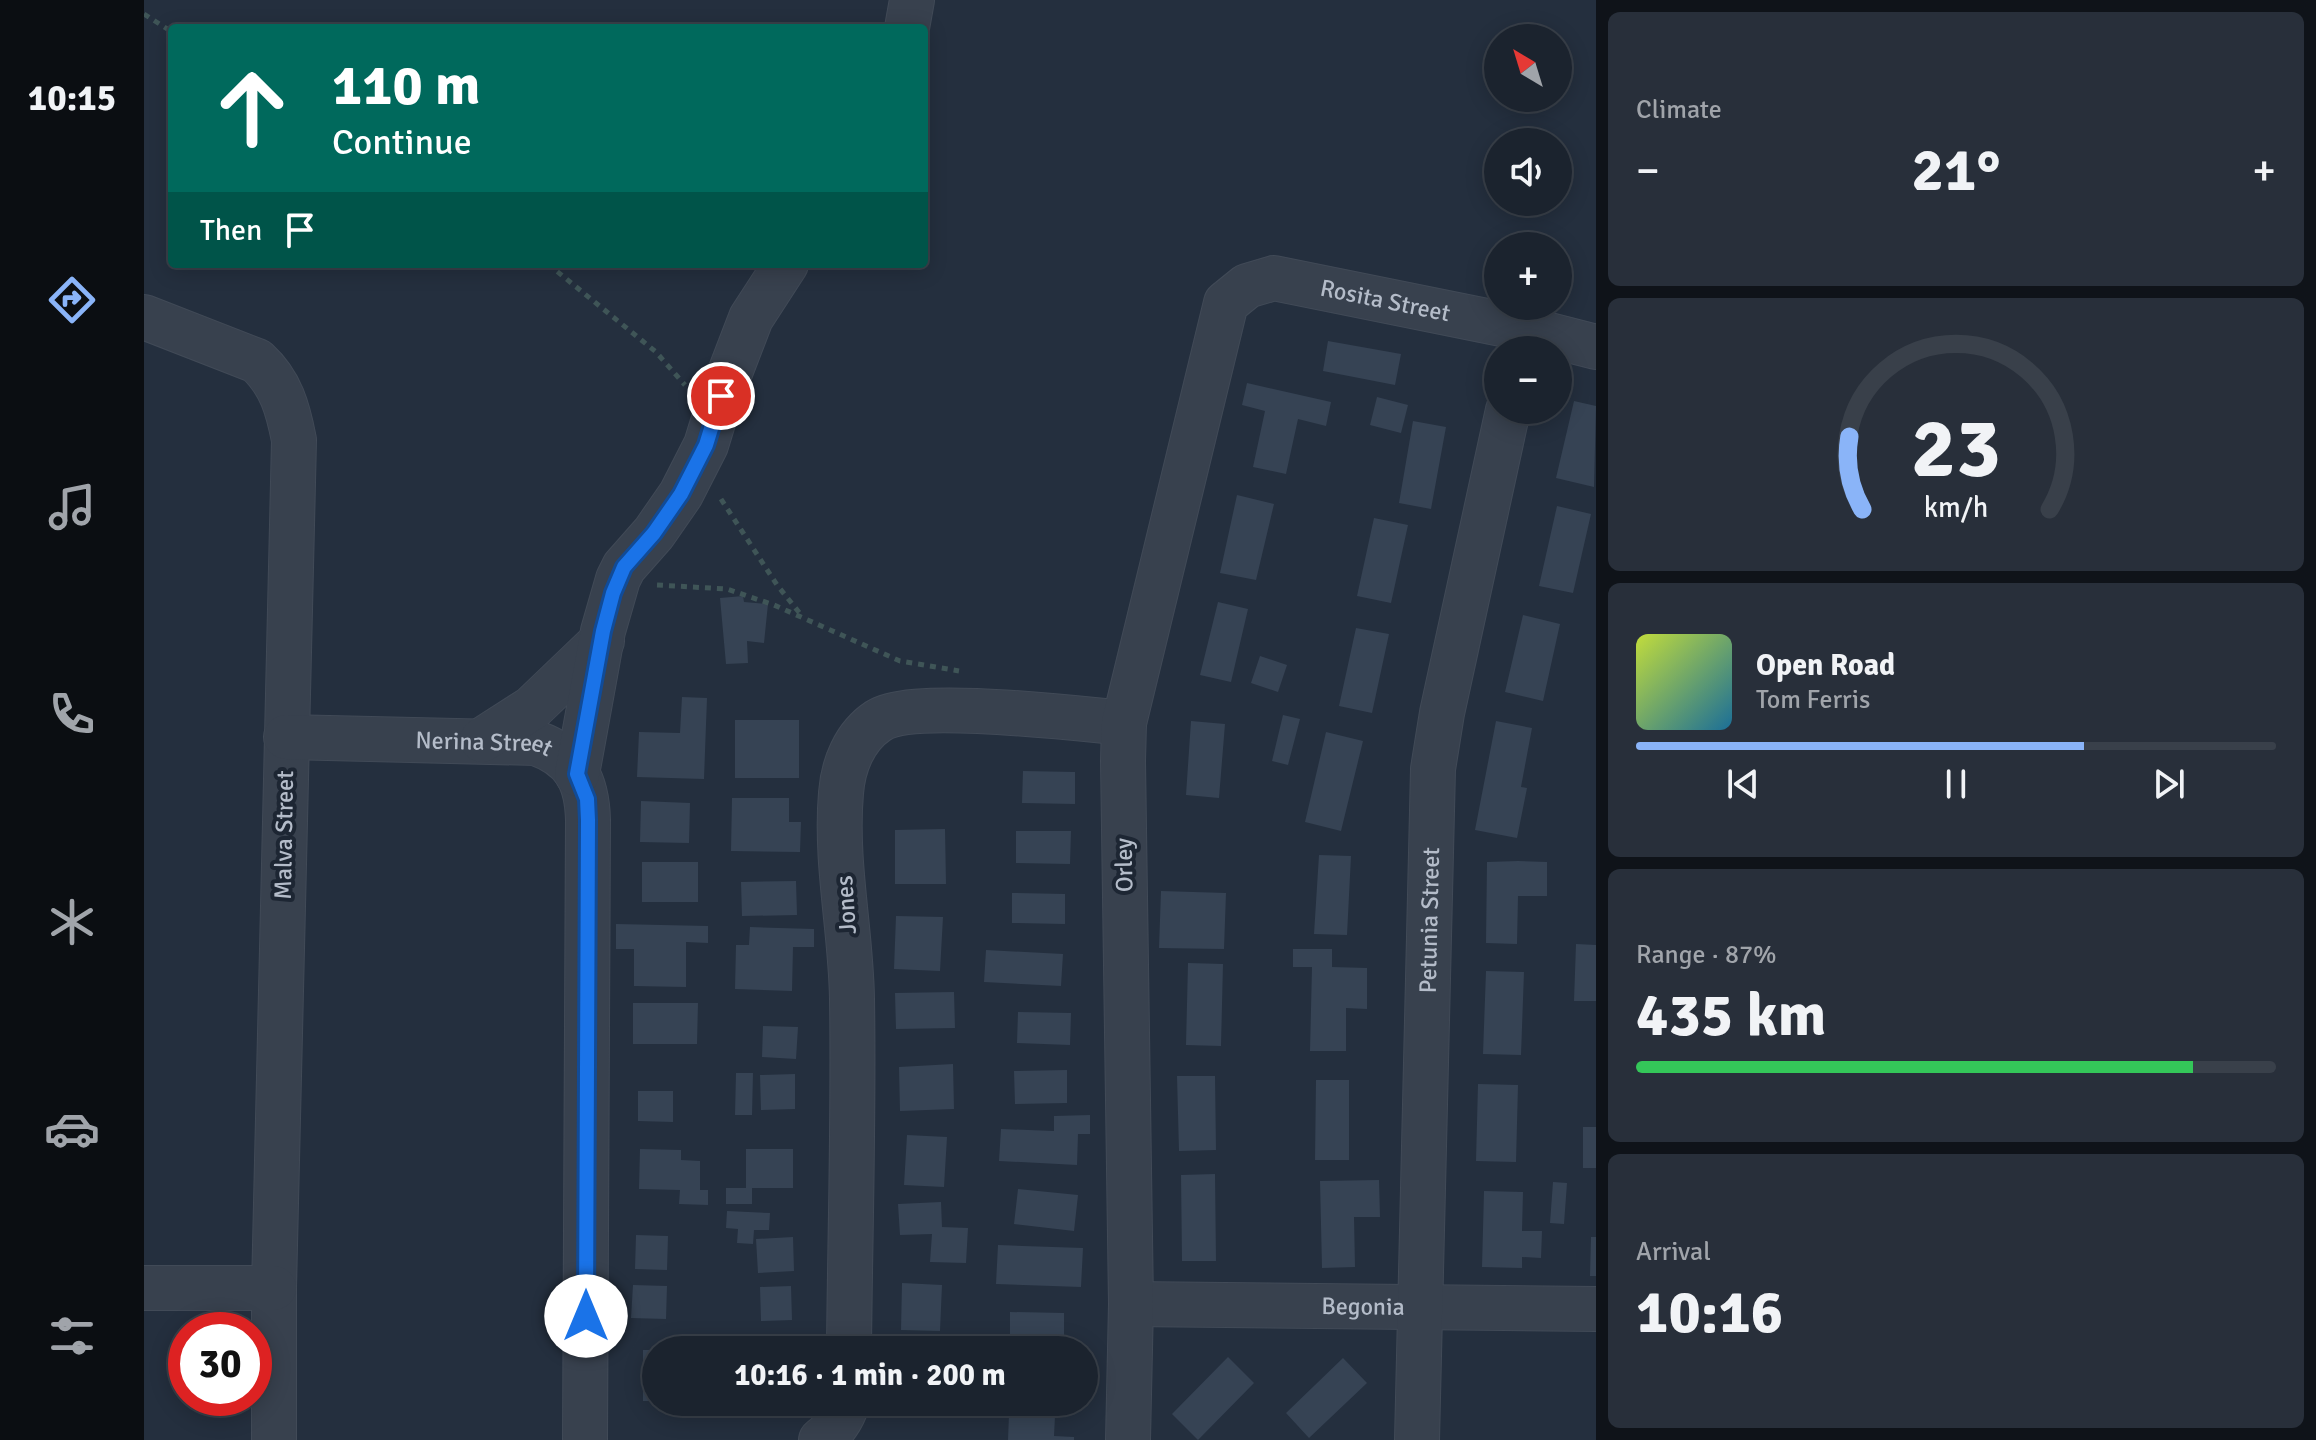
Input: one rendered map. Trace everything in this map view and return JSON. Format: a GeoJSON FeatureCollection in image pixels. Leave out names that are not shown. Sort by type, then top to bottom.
{"type":"FeatureCollection","features":[{"type":"Feature","properties":{"kind":"street"},"geometry":{"type":"LineString","coordinates":[[908,24],[912,0]]}},
{"type":"Feature","properties":{"kind":"street"},"geometry":{"type":"LineString","coordinates":[[577,774],[613,593],[624,567],[665,518],[705,443],[751,318],[783,268]]}},
{"type":"Feature","properties":{"kind":"street","name":"Rosita Street"},"geometry":{"type":"LineString","coordinates":[[1226,303],[1247,286],[1274,278],[1508,336]]}},
{"type":"Feature","properties":{"kind":"street","name":"Orley"},"geometry":{"type":"LineString","coordinates":[[1128,1440],[1131,1304],[1124,723],[1226,303]]}},
{"type":"Feature","properties":{"kind":"street","name":"Malva Street"},"geometry":{"type":"LineString","coordinates":[[144,317],[257,361],[271,374],[284,398],[294,440],[274,1288],[274,1440]]}},
{"type":"Feature","properties":{"kind":"street","name":"Rosita Street"},"geometry":{"type":"LineString","coordinates":[[1572,345],[1596,347]]}},
{"type":"Feature","properties":{"kind":"street","name":"Petunia Street"},"geometry":{"type":"LineString","coordinates":[[1417,1440],[1433,769],[1442,713],[1505,424]]}},
{"type":"Feature","properties":{"kind":"street"},"geometry":{"type":"LineString","coordinates":[[482,740],[532,708],[602,641]]}},
{"type":"Feature","properties":{"kind":"street","name":"Jones"},"geometry":{"type":"LineString","coordinates":[[849,1336],[852,996],[840,826],[843,782],[853,749],[863,733],[881,718],[903,714],[992,712],[1124,723]]}},
{"type":"Feature","properties":{"kind":"street","name":"Nerina Street"},"geometry":{"type":"LineString","coordinates":[[286,737],[536,743],[562,755],[577,774],[587,799],[588,820],[585,1440]]}},
{"type":"Feature","properties":{"kind":"street"},"geometry":{"type":"LineString","coordinates":[[144,1288],[274,1288]]}},
{"type":"Feature","properties":{"kind":"street","name":"Begonia"},"geometry":{"type":"LineString","coordinates":[[1131,1304],[1596,1309]]}},
{"type":"Feature","properties":{"kind":"street"},"geometry":{"type":"LineString","coordinates":[[821,1440],[843,1416]]}},
{"type":"Feature","properties":{"kind":"path"},"geometry":{"type":"LineString","coordinates":[[144,14],[168,29]]}},
{"type":"Feature","properties":{"kind":"path"},"geometry":{"type":"LineString","coordinates":[[553,268],[656,352],[687,389],[724,504],[802,617]]}},
{"type":"Feature","properties":{"kind":"path"},"geometry":{"type":"LineString","coordinates":[[613,593],[641,586],[710,587],[741,593],[900,661],[939,666],[968,675]]}},
{"type":"Feature","properties":{"kind":"building"},"geometry":{"type":"Polygon","coordinates":[[[1328,341],[1401,354],[1395,385],[1323,371],[1328,341]]]}},
{"type":"Feature","properties":{"kind":"building"},"geometry":{"type":"Polygon","coordinates":[[[1247,383],[1331,402],[1326,426],[1298,419],[1286,474],[1253,467],[1265,411],[1242,405],[1247,383]]]}},
{"type":"Feature","properties":{"kind":"building"},"geometry":{"type":"Polygon","coordinates":[[[1377,397],[1408,405],[1401,433],[1370,425],[1377,397]]]}},
{"type":"Feature","properties":{"kind":"building"},"geometry":{"type":"Polygon","coordinates":[[[1574,401],[1596,406],[1594,487],[1556,478],[1569,424],[1572,424],[1574,401]]]}},
{"type":"Feature","properties":{"kind":"building"},"geometry":{"type":"Polygon","coordinates":[[[1413,421],[1446,427],[1431,509],[1399,503],[1413,421]]]}},
{"type":"Feature","properties":{"kind":"building"},"geometry":{"type":"Polygon","coordinates":[[[1237,495],[1274,504],[1256,580],[1220,573],[1237,495]]]}},
{"type":"Feature","properties":{"kind":"building"},"geometry":{"type":"Polygon","coordinates":[[[1557,506],[1591,514],[1573,593],[1539,586],[1557,506]]]}},
{"type":"Feature","properties":{"kind":"building"},"geometry":{"type":"Polygon","coordinates":[[[1374,518],[1408,525],[1391,603],[1357,596],[1374,518]]]}},
{"type":"Feature","properties":{"kind":"building"},"geometry":{"type":"Polygon","coordinates":[[[743,596],[744,602],[768,604],[764,643],[747,641],[748,663],[726,664],[720,598],[743,596]]]}},
{"type":"Feature","properties":{"kind":"building"},"geometry":{"type":"Polygon","coordinates":[[[1218,602],[1248,609],[1231,682],[1200,675],[1218,602]]]}},
{"type":"Feature","properties":{"kind":"building"},"geometry":{"type":"Polygon","coordinates":[[[1523,615],[1560,624],[1543,701],[1505,692],[1523,615]]]}},
{"type":"Feature","properties":{"kind":"building"},"geometry":{"type":"Polygon","coordinates":[[[1356,628],[1389,634],[1372,713],[1339,706],[1356,628]]]}},
{"type":"Feature","properties":{"kind":"building"},"geometry":{"type":"Polygon","coordinates":[[[1260,656],[1287,665],[1278,692],[1251,683],[1260,656]]]}},
{"type":"Feature","properties":{"kind":"building"},"geometry":{"type":"Polygon","coordinates":[[[682,697],[707,698],[704,779],[637,777],[639,732],[680,733],[682,697]]]}},
{"type":"Feature","properties":{"kind":"building"},"geometry":{"type":"Polygon","coordinates":[[[1283,715],[1300,719],[1288,765],[1272,761],[1283,715]]]}},
{"type":"Feature","properties":{"kind":"building"},"geometry":{"type":"Polygon","coordinates":[[[735,720],[799,720],[799,778],[735,778],[735,720]]]}},
{"type":"Feature","properties":{"kind":"building"},"geometry":{"type":"Polygon","coordinates":[[[1191,721],[1225,724],[1219,798],[1186,795],[1191,721]]]}},
{"type":"Feature","properties":{"kind":"building"},"geometry":{"type":"Polygon","coordinates":[[[1496,721],[1532,728],[1521,787],[1527,788],[1517,838],[1475,830],[1496,721]]]}},
{"type":"Feature","properties":{"kind":"building"},"geometry":{"type":"Polygon","coordinates":[[[1326,732],[1363,741],[1341,831],[1305,822],[1326,732]]]}},
{"type":"Feature","properties":{"kind":"building"},"geometry":{"type":"Polygon","coordinates":[[[1023,771],[1075,772],[1075,804],[1022,803],[1023,771]]]}},
{"type":"Feature","properties":{"kind":"building"},"geometry":{"type":"Polygon","coordinates":[[[732,798],[789,798],[789,822],[801,822],[800,852],[731,851],[732,798]]]}},
{"type":"Feature","properties":{"kind":"building"},"geometry":{"type":"Polygon","coordinates":[[[641,801],[690,803],[689,843],[640,842],[641,801]]]}},
{"type":"Feature","properties":{"kind":"building"},"geometry":{"type":"Polygon","coordinates":[[[945,829],[946,884],[895,884],[895,830],[945,829]]]}},
{"type":"Feature","properties":{"kind":"building"},"geometry":{"type":"Polygon","coordinates":[[[1016,831],[1071,831],[1070,864],[1016,863],[1016,831]]]}},
{"type":"Feature","properties":{"kind":"building"},"geometry":{"type":"Polygon","coordinates":[[[1319,855],[1351,856],[1347,935],[1314,934],[1319,855]]]}},
{"type":"Feature","properties":{"kind":"building"},"geometry":{"type":"Polygon","coordinates":[[[642,862],[698,862],[698,902],[642,902],[642,862]]]}},
{"type":"Feature","properties":{"kind":"building"},"geometry":{"type":"Polygon","coordinates":[[[1487,862],[1547,862],[1547,896],[1518,896],[1517,944],[1486,943],[1487,862]]]}},
{"type":"Feature","properties":{"kind":"building"},"geometry":{"type":"Polygon","coordinates":[[[796,881],[797,915],[742,916],[741,882],[796,881]]]}},
{"type":"Feature","properties":{"kind":"building"},"geometry":{"type":"Polygon","coordinates":[[[1161,891],[1226,893],[1224,949],[1159,948],[1161,891]]]}},
{"type":"Feature","properties":{"kind":"building"},"geometry":{"type":"Polygon","coordinates":[[[1012,893],[1065,894],[1065,924],[1012,923],[1012,893]]]}},
{"type":"Feature","properties":{"kind":"building"},"geometry":{"type":"Polygon","coordinates":[[[896,916],[943,917],[940,971],[894,969],[896,916]]]}},
{"type":"Feature","properties":{"kind":"building"},"geometry":{"type":"Polygon","coordinates":[[[616,924],[708,926],[708,943],[686,942],[686,987],[634,986],[634,949],[616,949],[616,924]]]}},
{"type":"Feature","properties":{"kind":"building"},"geometry":{"type":"Polygon","coordinates":[[[750,927],[814,929],[814,947],[793,947],[792,991],[735,989],[736,945],[749,945],[750,927]]]}},
{"type":"Feature","properties":{"kind":"building"},"geometry":{"type":"Polygon","coordinates":[[[1576,944],[1596,945],[1596,1001],[1574,1001],[1576,944]]]}},
{"type":"Feature","properties":{"kind":"building"},"geometry":{"type":"Polygon","coordinates":[[[1293,949],[1332,949],[1332,967],[1367,968],[1367,1009],[1346,1008],[1346,1051],[1310,1051],[1312,967],[1293,967],[1293,949]]]}},
{"type":"Feature","properties":{"kind":"building"},"geometry":{"type":"Polygon","coordinates":[[[986,950],[1063,954],[1061,986],[984,982],[986,950]]]}},
{"type":"Feature","properties":{"kind":"building"},"geometry":{"type":"Polygon","coordinates":[[[1188,963],[1223,964],[1221,1046],[1186,1045],[1188,963]]]}},
{"type":"Feature","properties":{"kind":"building"},"geometry":{"type":"Polygon","coordinates":[[[1486,971],[1524,972],[1521,1055],[1483,1054],[1486,971]]]}},
{"type":"Feature","properties":{"kind":"building"},"geometry":{"type":"Polygon","coordinates":[[[954,992],[955,1028],[896,1029],[895,993],[954,992]]]}},
{"type":"Feature","properties":{"kind":"building"},"geometry":{"type":"Polygon","coordinates":[[[633,1003],[698,1003],[697,1044],[633,1044],[633,1003]]]}},
{"type":"Feature","properties":{"kind":"building"},"geometry":{"type":"Polygon","coordinates":[[[1018,1012],[1071,1013],[1070,1045],[1017,1043],[1018,1012]]]}},
{"type":"Feature","properties":{"kind":"building"},"geometry":{"type":"Polygon","coordinates":[[[763,1026],[798,1027],[796,1059],[762,1057],[763,1026]]]}},
{"type":"Feature","properties":{"kind":"building"},"geometry":{"type":"Polygon","coordinates":[[[953,1064],[954,1109],[900,1111],[899,1067],[953,1064]]]}},
{"type":"Feature","properties":{"kind":"building"},"geometry":{"type":"Polygon","coordinates":[[[1067,1070],[1067,1103],[1015,1104],[1014,1071],[1067,1070]]]}},
{"type":"Feature","properties":{"kind":"building"},"geometry":{"type":"Polygon","coordinates":[[[736,1073],[753,1073],[752,1115],[735,1115],[736,1073]]]}},
{"type":"Feature","properties":{"kind":"building"},"geometry":{"type":"Polygon","coordinates":[[[795,1074],[795,1109],[761,1110],[760,1075],[795,1074]]]}},
{"type":"Feature","properties":{"kind":"building"},"geometry":{"type":"Polygon","coordinates":[[[1177,1076],[1215,1076],[1216,1150],[1179,1151],[1177,1076]]]}},
{"type":"Feature","properties":{"kind":"building"},"geometry":{"type":"Polygon","coordinates":[[[1316,1080],[1349,1080],[1349,1160],[1315,1160],[1316,1080]]]}},
{"type":"Feature","properties":{"kind":"building"},"geometry":{"type":"Polygon","coordinates":[[[1478,1084],[1518,1085],[1516,1162],[1476,1161],[1478,1084]]]}},
{"type":"Feature","properties":{"kind":"building"},"geometry":{"type":"Polygon","coordinates":[[[638,1091],[673,1091],[673,1122],[638,1121],[638,1091]]]}},
{"type":"Feature","properties":{"kind":"building"},"geometry":{"type":"Polygon","coordinates":[[[1090,1115],[1090,1134],[1078,1134],[1077,1165],[999,1161],[1001,1129],[1054,1131],[1054,1116],[1090,1115]]]}},
{"type":"Feature","properties":{"kind":"building"},"geometry":{"type":"Polygon","coordinates":[[[1583,1127],[1596,1127],[1596,1168],[1583,1168],[1583,1127]]]}},
{"type":"Feature","properties":{"kind":"building"},"geometry":{"type":"Polygon","coordinates":[[[907,1135],[947,1137],[944,1187],[904,1185],[907,1135]]]}},
{"type":"Feature","properties":{"kind":"building"},"geometry":{"type":"Polygon","coordinates":[[[640,1149],[681,1150],[681,1160],[700,1161],[700,1190],[708,1190],[708,1205],[679,1204],[680,1190],[639,1189],[640,1149]]]}},
{"type":"Feature","properties":{"kind":"building"},"geometry":{"type":"Polygon","coordinates":[[[746,1149],[793,1149],[793,1188],[752,1188],[752,1204],[726,1204],[726,1188],[746,1188],[746,1149]]]}},
{"type":"Feature","properties":{"kind":"building"},"geometry":{"type":"Polygon","coordinates":[[[1215,1174],[1216,1261],[1182,1261],[1181,1175],[1215,1174]]]}},
{"type":"Feature","properties":{"kind":"building"},"geometry":{"type":"Polygon","coordinates":[[[1379,1180],[1380,1217],[1354,1217],[1355,1267],[1322,1268],[1320,1181],[1379,1180]]]}},
{"type":"Feature","properties":{"kind":"building"},"geometry":{"type":"Polygon","coordinates":[[[1553,1182],[1567,1183],[1564,1224],[1550,1223],[1553,1182]]]}},
{"type":"Feature","properties":{"kind":"building"},"geometry":{"type":"Polygon","coordinates":[[[1018,1189],[1078,1195],[1074,1231],[1014,1224],[1018,1189]]]}},
{"type":"Feature","properties":{"kind":"building"},"geometry":{"type":"Polygon","coordinates":[[[1484,1191],[1523,1192],[1522,1231],[1542,1231],[1541,1258],[1522,1257],[1522,1268],[1482,1267],[1484,1191]]]}},
{"type":"Feature","properties":{"kind":"building"},"geometry":{"type":"Polygon","coordinates":[[[941,1202],[942,1227],[968,1228],[966,1263],[930,1262],[932,1234],[900,1235],[898,1204],[941,1202]]]}},
{"type":"Feature","properties":{"kind":"building"},"geometry":{"type":"Polygon","coordinates":[[[727,1211],[770,1213],[769,1230],[754,1230],[753,1244],[737,1243],[738,1229],[726,1228],[727,1211]]]}},
{"type":"Feature","properties":{"kind":"building"},"geometry":{"type":"Polygon","coordinates":[[[636,1235],[668,1236],[667,1270],[635,1269],[636,1235]]]}},
{"type":"Feature","properties":{"kind":"building"},"geometry":{"type":"Polygon","coordinates":[[[793,1237],[794,1271],[758,1273],[756,1239],[793,1237]]]}},
{"type":"Feature","properties":{"kind":"building"},"geometry":{"type":"Polygon","coordinates":[[[1591,1237],[1596,1237],[1596,1276],[1590,1276],[1591,1237]]]}},
{"type":"Feature","properties":{"kind":"building"},"geometry":{"type":"Polygon","coordinates":[[[998,1245],[1083,1248],[1081,1287],[996,1284],[998,1245]]]}},
{"type":"Feature","properties":{"kind":"building"},"geometry":{"type":"Polygon","coordinates":[[[902,1283],[942,1285],[940,1331],[901,1330],[902,1283]]]}},
{"type":"Feature","properties":{"kind":"building"},"geometry":{"type":"Polygon","coordinates":[[[633,1285],[667,1286],[666,1319],[631,1318],[633,1285]]]}},
{"type":"Feature","properties":{"kind":"building"},"geometry":{"type":"Polygon","coordinates":[[[791,1286],[792,1320],[761,1321],[760,1287],[791,1286]]]}},
{"type":"Feature","properties":{"kind":"building"},"geometry":{"type":"Polygon","coordinates":[[[1010,1312],[1064,1313],[1064,1336],[1010,1336],[1010,1312]]]}},
{"type":"Feature","properties":{"kind":"building"},"geometry":{"type":"Polygon","coordinates":[[[1228,1357],[1254,1383],[1198,1440],[1172,1414],[1228,1357]]]}},
{"type":"Feature","properties":{"kind":"building"},"geometry":{"type":"Polygon","coordinates":[[[1343,1358],[1367,1383],[1309,1438],[1286,1413],[1343,1358]]]}},
{"type":"Feature","properties":{"kind":"building"},"geometry":{"type":"Polygon","coordinates":[[[1009,1416],[1055,1416],[1054,1436],[1074,1437],[1074,1440],[1008,1440],[1009,1416]]]}},
{"type":"Feature","properties":{"kind":"route"},"geometry":{"type":"LineString","coordinates":[[586,1316],[588,820],[587,799],[577,774],[603,631],[618,579],[681,494],[706,445],[721,396]]}}]}
